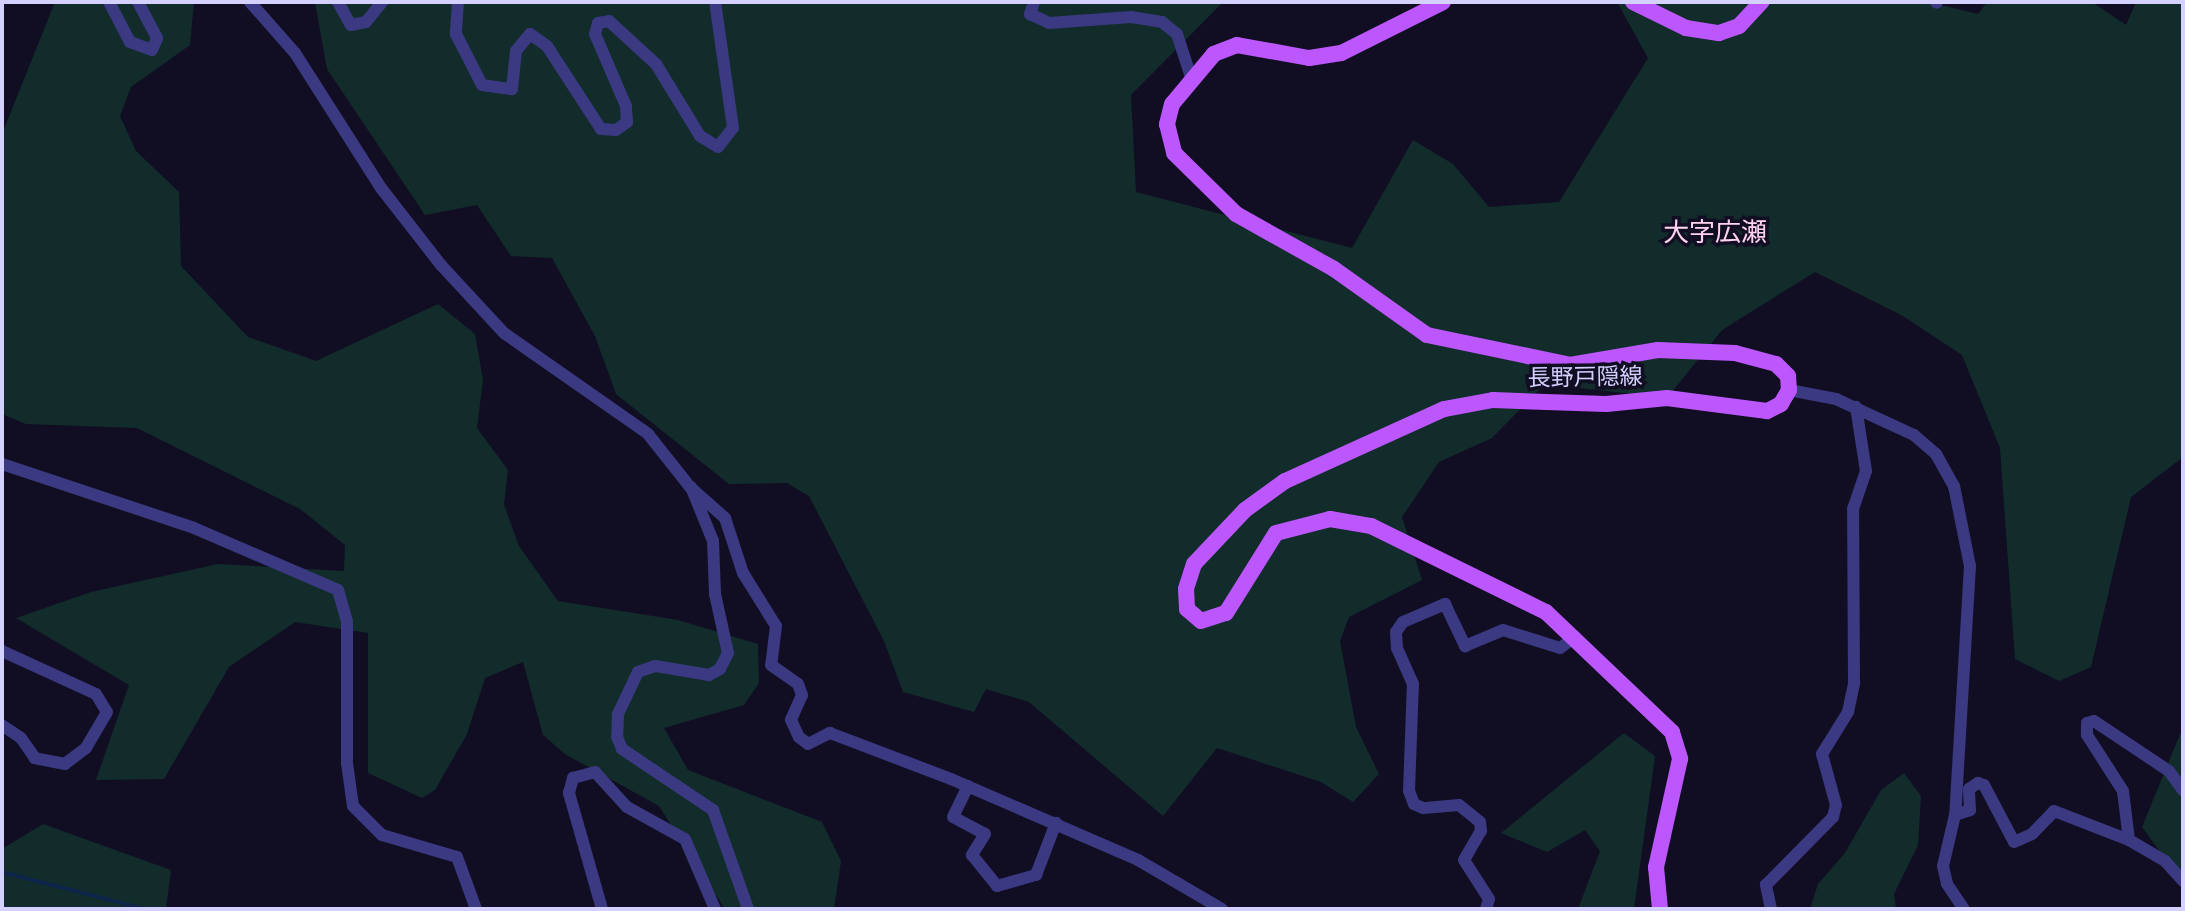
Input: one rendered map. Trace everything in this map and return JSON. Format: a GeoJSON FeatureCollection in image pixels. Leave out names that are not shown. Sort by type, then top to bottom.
{"type":"FeatureCollection","features":[{"type":"Feature","properties":{"kind":"main road","name":"長野戸隠線"},"geometry":{"type":"LineString","coordinates":[[1443,2],[1341,53],[1309,58],[1237,46],[1214,54],[1191,77],[1172,104],[1167,124],[1174,153],[1236,214],[1334,269],[1414,329],[1570,365],[1658,351],[1735,353],[1776,364],[1787,376],[1790,390],[1781,404],[1767,411],[1667,398],[1595,404],[1493,400],[1444,409],[1285,481],[1245,510],[1199,558],[1186,589],[1190,615],[1209,622],[1237,599],[1276,533],[1307,522],[1354,521],[1421,547],[1546,612],[1663,723],[1676,747],[1680,759],[1656,867],[1660,909]]}},
{"type":"Feature","properties":{"kind":"main road"},"geometry":{"type":"LineString","coordinates":[[1633,2],[1686,28],[1719,33],[1740,26],[1761,2]]}},
{"type":"Feature","properties":{"kind":"street"},"geometry":{"type":"LineString","coordinates":[[109,2],[130,42],[152,50],[157,38],[138,2]]}},
{"type":"Feature","properties":{"kind":"street"},"geometry":{"type":"LineString","coordinates":[[250,2],[295,53],[381,188],[441,265],[504,333],[648,434],[691,487],[725,518],[743,573],[776,626],[771,665],[798,684],[802,695],[791,720],[799,737],[808,744],[830,733],[968,786],[1138,860],[1222,909]]}},
{"type":"Feature","properties":{"kind":"street"},"geometry":{"type":"LineString","coordinates":[[338,2],[351,25],[366,22],[382,2]]}},
{"type":"Feature","properties":{"kind":"street"},"geometry":{"type":"LineString","coordinates":[[458,2],[456,34],[482,85],[512,89],[516,51],[530,34],[547,46],[601,129],[616,130],[627,122],[626,106],[595,34],[598,23],[609,21],[656,64],[700,136],[718,147],[733,128],[715,2]]}},
{"type":"Feature","properties":{"kind":"street"},"geometry":{"type":"LineString","coordinates":[[1034,2],[1030,15],[1049,23],[1131,17],[1162,22],[1177,34],[1191,77]]}},
{"type":"Feature","properties":{"kind":"street"},"geometry":{"type":"LineString","coordinates":[[1790,390],[1856,407],[1914,435],[1936,454],[1954,486],[1969,566],[1955,815],[1943,866],[1947,884],[1964,909]]}},
{"type":"Feature","properties":{"kind":"street"},"geometry":{"type":"LineString","coordinates":[[1770,909],[1766,885],[1833,817],[1836,805],[1822,754],[1848,712],[1854,683],[1853,509],[1866,471],[1856,407]]}},
{"type":"Feature","properties":{"kind":"street"},"geometry":{"type":"LineString","coordinates":[[2,464],[194,528],[338,590],[347,622],[347,763],[353,806],[382,835],[457,857],[476,909]]}},
{"type":"Feature","properties":{"kind":"street"},"geometry":{"type":"LineString","coordinates":[[691,487],[713,541],[715,594],[728,653],[720,669],[709,675],[655,666],[638,672],[618,714],[617,737],[622,750],[713,810],[748,909]]}},
{"type":"Feature","properties":{"kind":"street"},"geometry":{"type":"LineString","coordinates":[[1486,909],[1489,899],[1464,860],[1481,831],[1480,822],[1459,805],[1423,808],[1414,804],[1409,791],[1413,684],[1397,648],[1396,632],[1403,622],[1445,604],[1465,646],[1503,630],[1560,648],[1575,637]]}},
{"type":"Feature","properties":{"kind":"street"},"geometry":{"type":"LineString","coordinates":[[2,651],[96,694],[107,712],[86,748],[65,764],[35,758],[22,738],[2,725]]}},
{"type":"Feature","properties":{"kind":"street"},"geometry":{"type":"LineString","coordinates":[[2129,840],[2123,791],[2100,758],[2087,723],[2109,728],[2169,771],[2183,790]]}},
{"type":"Feature","properties":{"kind":"street"},"geometry":{"type":"LineString","coordinates":[[602,909],[569,793],[573,778],[595,772],[627,807],[685,839],[715,909]]}},
{"type":"Feature","properties":{"kind":"street"},"geometry":{"type":"LineString","coordinates":[[1955,815],[1970,810],[1969,789],[1978,783],[1984,785],[2014,842],[2032,834],[2054,811],[2129,840],[2165,862],[2183,881]]}},
{"type":"Feature","properties":{"kind":"street"},"geometry":{"type":"LineString","coordinates":[[968,786],[953,817],[985,834],[972,855],[996,887],[1036,874],[1056,823]]}},
{"type":"Feature","properties":{"kind":"green space"},"geometry":{"type":"Polygon","coordinates":[[[55,2],[194,2],[190,45],[131,87],[120,116],[136,151],[179,192],[181,266],[248,337],[316,361],[438,304],[475,334],[483,380],[477,428],[508,470],[504,505],[519,546],[558,601],[678,620],[758,644],[759,683],[744,705],[664,728],[688,770],[822,822],[841,861],[834,909],[725,909],[659,806],[565,754],[543,735],[523,662],[485,678],[467,734],[435,790],[422,798],[368,773],[368,633],[295,622],[229,667],[164,779],[96,780],[129,685],[16,618],[91,592],[218,564],[344,571],[345,545],[300,509],[137,428],[26,424],[2,414],[2,134],[55,2]]]}},
{"type":"Feature","properties":{"kind":"green space"},"geometry":{"type":"Polygon","coordinates":[[[315,2],[1223,2],[1131,95],[1136,192],[1352,248],[1413,140],[1453,164],[1489,207],[1559,202],[1648,58],[1617,2],[1928,2],[1978,14],[1987,2],[2092,2],[2126,25],[2136,2],[2183,2],[2183,457],[2131,497],[2091,667],[2059,681],[2015,659],[2000,448],[1962,355],[1903,316],[1815,272],[1722,330],[1667,398],[1545,384],[1492,438],[1439,462],[1402,517],[1422,580],[1349,617],[1340,641],[1356,727],[1379,774],[1353,802],[1321,782],[1217,748],[1163,816],[1029,702],[986,689],[974,712],[903,692],[884,641],[809,496],[787,483],[729,484],[616,394],[595,336],[552,258],[511,256],[477,205],[425,215],[327,69],[315,2]]]}},
{"type":"Feature","properties":{"kind":"green space"},"geometry":{"type":"Polygon","coordinates":[[[2183,727],[2183,883],[2142,827],[2183,727]]]}},
{"type":"Feature","properties":{"kind":"green space"},"geometry":{"type":"Polygon","coordinates":[[[1624,733],[1655,756],[1634,909],[1578,909],[1600,851],[1585,830],[1547,852],[1501,833],[1624,733]]]}},
{"type":"Feature","properties":{"kind":"green space"},"geometry":{"type":"Polygon","coordinates":[[[1904,773],[1921,796],[1918,845],[1894,894],[1896,909],[1810,909],[1818,884],[1845,853],[1881,790],[1904,773]]]}},
{"type":"Feature","properties":{"kind":"green space"},"geometry":{"type":"Polygon","coordinates":[[[43,824],[171,870],[166,909],[2,909],[2,849],[43,824]]]}},
{"type":"Feature","properties":{"kind":"waterway"},"geometry":{"type":"LineString","coordinates":[[2,872],[145,909]]}},
{"type":"Feature","properties":{"kind":"district","name":"大字広瀬"},"geometry":{"type":"Point","coordinates":[1715,233]}}]}
